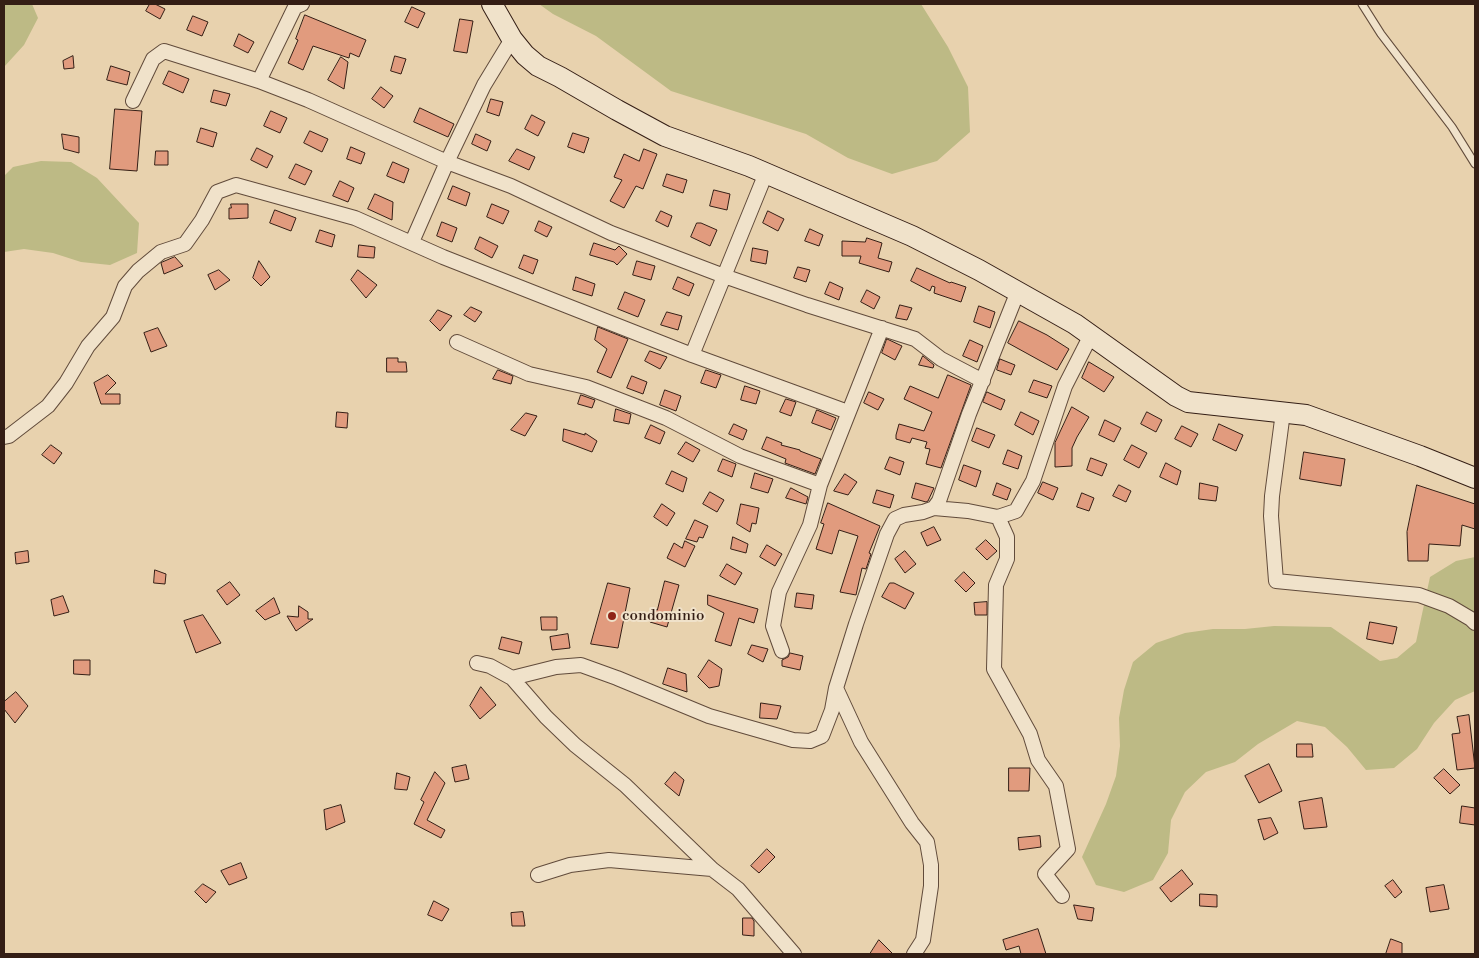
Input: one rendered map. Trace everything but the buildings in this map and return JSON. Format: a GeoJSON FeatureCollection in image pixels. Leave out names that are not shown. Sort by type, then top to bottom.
{"type":"FeatureCollection","features":[{"type":"Feature","properties":{"kind":"main road"},"geometry":{"type":"LineString","coordinates":[[492,4],[512,39],[525,55],[538,66],[560,76],[657,132],[766,173],[912,236],[1018,291],[1092,335],[1176,396],[1188,402],[1306,415],[1475,478]]}},
{"type":"Feature","properties":{"kind":"street"},"geometry":{"type":"LineString","coordinates":[[259,81],[296,7],[302,4]]}},
{"type":"Feature","properties":{"kind":"street"},"geometry":{"type":"LineString","coordinates":[[412,242],[447,162],[484,85],[512,39]]}},
{"type":"Feature","properties":{"kind":"street"},"geometry":{"type":"LineString","coordinates":[[133,101],[153,59],[164,51],[259,81],[308,100],[447,162],[512,186],[611,233],[724,276],[915,339],[940,359],[983,381]]}},
{"type":"Feature","properties":{"kind":"street"},"geometry":{"type":"LineString","coordinates":[[692,355],[766,173]]}},
{"type":"Feature","properties":{"kind":"street"},"geometry":{"type":"LineString","coordinates":[[4,437],[9,436],[48,406],[66,383],[88,346],[113,317],[124,286],[138,271],[161,252],[185,244],[202,220],[217,192],[236,185],[355,218],[443,257],[692,355],[848,412]]}},
{"type":"Feature","properties":{"kind":"street"},"geometry":{"type":"LineString","coordinates":[[934,508],[939,501],[969,414],[1018,291]]}},
{"type":"Feature","properties":{"kind":"street"},"geometry":{"type":"LineString","coordinates":[[782,651],[773,626],[779,592],[810,525],[820,485],[882,328]]}},
{"type":"Feature","properties":{"kind":"street"},"geometry":{"type":"LineString","coordinates":[[512,678],[556,667],[581,665],[709,716],[793,740],[810,741],[822,736],[832,710],[836,688],[887,534],[895,519],[934,508],[968,511],[998,518],[1016,511],[1033,481],[1065,386],[1092,335]]}},
{"type":"Feature","properties":{"kind":"street"},"geometry":{"type":"LineString","coordinates":[[457,342],[529,374],[586,387],[666,418],[740,456],[820,485]]}},
{"type":"Feature","properties":{"kind":"street"},"geometry":{"type":"LineString","coordinates":[[1283,412],[1271,516],[1276,582],[1419,595],[1449,606],[1475,623]]}},
{"type":"Feature","properties":{"kind":"street"},"geometry":{"type":"LineString","coordinates":[[998,518],[1007,537],[1007,559],[996,585],[994,669],[1030,734],[1038,760],[1056,786],[1068,848],[1045,874],[1062,896]]}},
{"type":"Feature","properties":{"kind":"street"},"geometry":{"type":"LineString","coordinates":[[477,663],[490,666],[512,678],[546,717],[575,745],[625,785],[712,869],[738,889],[794,954]]}},
{"type":"Feature","properties":{"kind":"street"},"geometry":{"type":"LineString","coordinates":[[836,688],[861,742],[912,823],[927,842],[931,864],[931,886],[923,940],[914,954]]}},
{"type":"Feature","properties":{"kind":"street"},"geometry":{"type":"LineString","coordinates":[[538,875],[570,864],[609,860],[712,869]]}},
{"type":"Feature","properties":{"kind":"lane"},"geometry":{"type":"LineString","coordinates":[[1362,4],[1381,34],[1452,127],[1475,164]]}},
{"type":"Feature","properties":{"kind":"shaded area"},"geometry":{"type":"Polygon","coordinates":[[[4,4],[32,4],[38,18],[24,45],[4,67],[4,4]]]}},
{"type":"Feature","properties":{"kind":"shaded area"},"geometry":{"type":"Polygon","coordinates":[[[539,4],[921,4],[948,47],[968,87],[970,132],[937,161],[892,174],[848,158],[806,134],[671,91],[596,36],[553,14],[539,4]]]}},
{"type":"Feature","properties":{"kind":"shaded area"},"geometry":{"type":"Polygon","coordinates":[[[41,161],[71,162],[97,178],[139,223],[137,253],[110,265],[81,262],[53,253],[24,249],[4,252],[4,176],[13,167],[41,161]]]}},
{"type":"Feature","properties":{"kind":"shaded area"},"geometry":{"type":"Polygon","coordinates":[[[1475,557],[1475,691],[1455,700],[1434,723],[1417,749],[1394,768],[1366,770],[1347,747],[1325,727],[1297,721],[1258,744],[1235,762],[1206,772],[1185,792],[1171,820],[1168,853],[1153,880],[1124,892],[1096,885],[1082,857],[1106,804],[1116,776],[1120,746],[1119,718],[1124,690],[1133,662],[1156,643],[1185,633],[1213,629],[1245,629],[1274,626],[1331,627],[1380,661],[1397,658],[1416,642],[1430,577],[1456,561],[1475,557]]]}},
{"type":"Feature","properties":{"kind":"place","name":"condominio"},"geometry":{"type":"Point","coordinates":[612,616]}}]}
